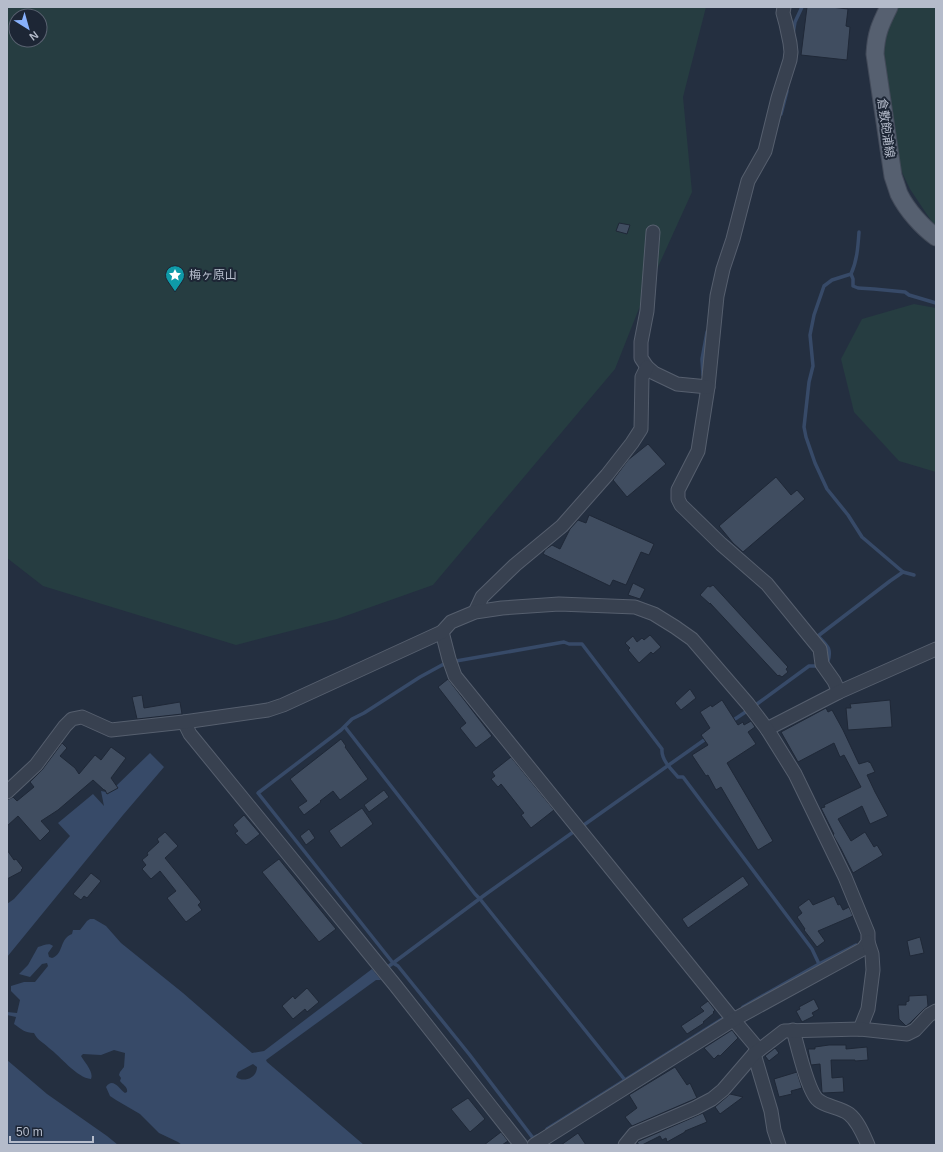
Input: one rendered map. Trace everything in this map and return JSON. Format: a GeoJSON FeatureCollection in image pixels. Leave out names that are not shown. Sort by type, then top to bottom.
{"type":"FeatureCollection","features":[{"type":"Feature","properties":{"kind":"main road","name":"倉敷飽浦線"},"geometry":{"type":"LineString","coordinates":[[889,7],[879,26],[875,54],[893,176],[899,194],[907,208],[936,238]]}},
{"type":"Feature","properties":{"kind":"street"},"geometry":{"type":"LineString","coordinates":[[784,7],[783,13],[790,43],[790,60],[778,98],[765,151],[748,181],[733,239],[723,269],[717,296],[708,387],[698,451],[678,490],[678,499],[681,505],[721,544],[767,584],[820,649],[822,664],[834,681],[839,692]]}},
{"type":"Feature","properties":{"kind":"street"},"geometry":{"type":"LineString","coordinates":[[653,232],[647,311],[641,342],[641,358],[647,367],[654,373],[677,384],[708,387]]}},
{"type":"Feature","properties":{"kind":"street"},"geometry":{"type":"LineString","coordinates":[[475,612],[482,598],[515,565],[562,526],[607,475],[632,443],[641,429],[642,377],[647,367]]}},
{"type":"Feature","properties":{"kind":"street"},"geometry":{"type":"LineString","coordinates":[[7,792],[36,765],[72,719],[82,717],[111,730],[184,722],[268,710],[283,705],[442,632],[451,622],[475,612],[502,608],[559,604],[635,607],[654,614],[675,626],[692,639],[748,704],[767,729],[795,774],[845,877],[868,933],[868,942],[872,954],[873,970],[868,1008],[860,1029]]}},
{"type":"Feature","properties":{"kind":"street"},"geometry":{"type":"LineString","coordinates":[[442,632],[455,676],[579,828],[730,1016],[757,1052],[774,1130],[779,1145]]}},
{"type":"Feature","properties":{"kind":"street"},"geometry":{"type":"LineString","coordinates":[[767,729],[839,692],[936,649]]}},
{"type":"Feature","properties":{"kind":"street"},"geometry":{"type":"LineString","coordinates":[[184,722],[190,734],[395,985],[521,1145]]}},
{"type":"Feature","properties":{"kind":"street"},"geometry":{"type":"LineString","coordinates":[[534,1145],[730,1016],[863,949],[868,942]]}},
{"type":"Feature","properties":{"kind":"street"},"geometry":{"type":"LineString","coordinates":[[625,1145],[634,1134],[712,1099],[723,1090],[757,1052],[784,1031],[860,1029],[907,1034],[915,1030],[929,1015],[936,1011]]}},
{"type":"Feature","properties":{"kind":"street"},"geometry":{"type":"LineString","coordinates":[[793,1030],[811,1090],[817,1099],[825,1104],[848,1113],[857,1122],[868,1145]]}},
{"type":"Feature","properties":{"kind":"green space"},"geometry":{"type":"Polygon","coordinates":[[[7,7],[706,7],[683,97],[692,192],[638,311],[615,369],[433,585],[337,619],[236,645],[43,586],[7,558],[7,7]]]}},
{"type":"Feature","properties":{"kind":"green space"},"geometry":{"type":"Polygon","coordinates":[[[896,7],[936,7],[936,225],[932,222],[910,189],[896,160],[881,51],[896,7]]]}},
{"type":"Feature","properties":{"kind":"green space"},"geometry":{"type":"Polygon","coordinates":[[[914,304],[936,308],[936,472],[899,461],[854,412],[841,359],[862,319],[914,304]]]}},
{"type":"Feature","properties":{"kind":"water"},"geometry":{"type":"Polygon","coordinates":[[[150,753],[164,767],[7,957],[7,904],[14,899],[70,836],[58,823],[93,794],[104,806],[101,791],[106,792],[112,790],[150,753]]]}},
{"type":"Feature","properties":{"kind":"water"},"geometry":{"type":"Polygon","coordinates":[[[94,919],[106,926],[121,943],[183,993],[252,1053],[264,1051],[372,969],[381,980],[376,980],[266,1060],[364,1145],[182,1145],[159,1133],[140,1114],[110,1096],[106,1087],[111,1083],[114,1083],[125,1093],[127,1092],[126,1087],[120,1081],[121,1078],[119,1075],[124,1067],[125,1053],[114,1050],[101,1055],[83,1054],[81,1056],[92,1076],[91,1079],[86,1078],[74,1071],[39,1040],[34,1033],[21,1029],[14,1024],[16,1017],[7,1015],[7,1012],[17,1013],[20,1000],[11,991],[11,986],[24,982],[35,982],[48,966],[47,963],[42,964],[30,977],[19,974],[28,965],[38,947],[48,944],[53,946],[48,953],[49,957],[52,958],[56,956],[65,939],[72,934],[73,930],[80,930],[87,921],[94,919]],[[253,1064],[238,1072],[236,1077],[243,1080],[250,1078],[255,1074],[257,1067],[253,1064]]]}},
{"type":"Feature","properties":{"kind":"water"},"geometry":{"type":"Polygon","coordinates":[[[7,1060],[47,1094],[118,1145],[7,1145],[7,1060]]]}},
{"type":"Feature","properties":{"kind":"building"},"geometry":{"type":"Polygon","coordinates":[[[807,7],[848,9],[846,26],[850,27],[847,60],[801,55],[807,7]]]}},
{"type":"Feature","properties":{"kind":"building"},"geometry":{"type":"Polygon","coordinates":[[[619,223],[630,225],[627,234],[616,231],[619,223]]]}},
{"type":"Feature","properties":{"kind":"building"},"geometry":{"type":"Polygon","coordinates":[[[648,444],[666,464],[627,497],[613,480],[628,460],[648,444]]]}},
{"type":"Feature","properties":{"kind":"building"},"geometry":{"type":"Polygon","coordinates":[[[776,477],[791,495],[797,490],[805,499],[743,552],[733,543],[719,526],[776,477]]]}},
{"type":"Feature","properties":{"kind":"building"},"geometry":{"type":"Polygon","coordinates":[[[589,515],[654,544],[649,555],[641,552],[626,585],[613,580],[610,586],[543,554],[545,550],[552,545],[560,549],[570,529],[578,520],[586,523],[589,515]]]}},
{"type":"Feature","properties":{"kind":"building"},"geometry":{"type":"Polygon","coordinates":[[[633,583],[645,589],[640,599],[628,595],[633,583]]]}},
{"type":"Feature","properties":{"kind":"building"},"geometry":{"type":"Polygon","coordinates":[[[713,585],[788,667],[786,669],[788,672],[782,677],[779,675],[778,676],[710,603],[700,595],[708,586],[710,587],[713,585]]]}},
{"type":"Feature","properties":{"kind":"building"},"geometry":{"type":"Polygon","coordinates":[[[650,635],[661,647],[653,654],[651,652],[639,663],[628,650],[630,648],[625,643],[633,636],[637,642],[642,638],[644,640],[650,635]]]}},
{"type":"Feature","properties":{"kind":"building"},"geometry":{"type":"Polygon","coordinates":[[[448,679],[492,736],[476,748],[460,728],[466,723],[438,687],[448,679]]]}},
{"type":"Feature","properties":{"kind":"building"},"geometry":{"type":"Polygon","coordinates":[[[690,689],[696,698],[681,710],[675,703],[690,689]]]}},
{"type":"Feature","properties":{"kind":"building"},"geometry":{"type":"Polygon","coordinates":[[[142,695],[144,708],[180,702],[182,714],[137,719],[132,697],[142,695]]]}},
{"type":"Feature","properties":{"kind":"building"},"geometry":{"type":"Polygon","coordinates":[[[722,700],[738,725],[743,722],[744,725],[751,721],[755,727],[748,732],[756,744],[727,763],[773,841],[758,850],[721,787],[716,790],[708,775],[706,776],[692,755],[708,745],[701,735],[710,728],[700,712],[711,705],[712,707],[722,700]]]}},
{"type":"Feature","properties":{"kind":"building"},"geometry":{"type":"Polygon","coordinates":[[[890,700],[892,727],[848,730],[846,708],[851,708],[850,704],[890,700]]]}},
{"type":"Feature","properties":{"kind":"building"},"geometry":{"type":"Polygon","coordinates":[[[826,708],[828,712],[832,710],[859,764],[870,762],[875,772],[867,775],[888,816],[870,824],[862,806],[838,819],[851,841],[865,832],[874,847],[877,845],[883,855],[853,873],[821,808],[825,807],[824,805],[861,787],[844,755],[840,757],[834,743],[798,762],[781,732],[826,708]]]}},
{"type":"Feature","properties":{"kind":"building"},"geometry":{"type":"Polygon","coordinates":[[[341,739],[368,779],[340,800],[333,791],[304,815],[298,807],[307,801],[290,779],[341,739]]]}},
{"type":"Feature","properties":{"kind":"building"},"geometry":{"type":"Polygon","coordinates":[[[62,743],[67,748],[60,756],[75,768],[79,774],[95,755],[101,760],[111,747],[126,758],[111,778],[118,788],[107,794],[105,790],[93,780],[58,810],[41,821],[50,831],[40,841],[18,816],[7,826],[7,800],[13,797],[17,801],[34,787],[30,782],[42,770],[62,743]]]}},
{"type":"Feature","properties":{"kind":"building"},"geometry":{"type":"Polygon","coordinates":[[[511,757],[554,810],[531,828],[521,815],[524,813],[501,784],[498,787],[491,779],[495,776],[492,772],[511,757]]]}},
{"type":"Feature","properties":{"kind":"building"},"geometry":{"type":"Polygon","coordinates":[[[384,790],[389,797],[369,812],[364,805],[384,790]]]}},
{"type":"Feature","properties":{"kind":"building"},"geometry":{"type":"Polygon","coordinates":[[[362,808],[373,824],[341,848],[329,831],[362,808]]]}},
{"type":"Feature","properties":{"kind":"building"},"geometry":{"type":"Polygon","coordinates":[[[244,815],[260,834],[246,845],[235,833],[238,831],[233,825],[244,815]]]}},
{"type":"Feature","properties":{"kind":"building"},"geometry":{"type":"Polygon","coordinates":[[[309,829],[315,838],[306,845],[300,836],[309,829]]]}},
{"type":"Feature","properties":{"kind":"building"},"geometry":{"type":"Polygon","coordinates":[[[165,832],[178,846],[165,858],[201,902],[198,905],[202,910],[186,922],[167,898],[176,891],[160,871],[151,879],[142,869],[146,865],[142,860],[159,842],[157,839],[165,832]]]}},
{"type":"Feature","properties":{"kind":"building"},"geometry":{"type":"Polygon","coordinates":[[[7,850],[14,860],[16,859],[23,868],[21,870],[22,871],[7,879],[7,850]]]}},
{"type":"Feature","properties":{"kind":"building"},"geometry":{"type":"Polygon","coordinates":[[[279,859],[336,929],[319,942],[262,872],[279,859]]]}},
{"type":"Feature","properties":{"kind":"building"},"geometry":{"type":"Polygon","coordinates":[[[91,873],[101,881],[87,898],[84,896],[81,900],[73,894],[91,873]]]}},
{"type":"Feature","properties":{"kind":"building"},"geometry":{"type":"Polygon","coordinates":[[[743,876],[749,885],[688,928],[682,919],[743,876]]]}},
{"type":"Feature","properties":{"kind":"building"},"geometry":{"type":"Polygon","coordinates":[[[834,896],[838,905],[840,904],[843,910],[849,907],[853,916],[818,931],[825,941],[817,947],[804,930],[805,929],[797,917],[802,913],[798,907],[809,899],[813,905],[834,896]]]}},
{"type":"Feature","properties":{"kind":"building"},"geometry":{"type":"Polygon","coordinates":[[[920,937],[924,953],[910,956],[907,941],[920,937]]]}},
{"type":"Feature","properties":{"kind":"building"},"geometry":{"type":"Polygon","coordinates":[[[307,988],[319,1002],[307,1012],[305,1009],[293,1019],[282,1006],[293,996],[295,999],[307,988]]]}},
{"type":"Feature","properties":{"kind":"building"},"geometry":{"type":"Polygon","coordinates":[[[927,995],[928,1006],[906,1026],[899,1019],[898,1005],[906,1005],[906,1002],[909,1001],[909,996],[927,995]]]}},
{"type":"Feature","properties":{"kind":"building"},"geometry":{"type":"Polygon","coordinates":[[[814,999],[819,1009],[812,1013],[814,1016],[802,1022],[796,1011],[800,1009],[799,1007],[814,999]]]}},
{"type":"Feature","properties":{"kind":"building"},"geometry":{"type":"Polygon","coordinates":[[[708,1001],[715,1010],[713,1012],[714,1013],[703,1022],[704,1023],[687,1034],[681,1026],[704,1011],[700,1007],[708,1001]]]}},
{"type":"Feature","properties":{"kind":"building"},"geometry":{"type":"Polygon","coordinates":[[[732,1030],[738,1038],[720,1056],[718,1055],[714,1059],[704,1048],[732,1030]]]}},
{"type":"Feature","properties":{"kind":"building"},"geometry":{"type":"Polygon","coordinates":[[[846,1045],[846,1049],[867,1047],[868,1060],[831,1060],[832,1078],[843,1077],[844,1092],[823,1093],[820,1064],[811,1065],[808,1049],[815,1049],[815,1047],[846,1045]]]}},
{"type":"Feature","properties":{"kind":"building"},"geometry":{"type":"Polygon","coordinates":[[[775,1048],[779,1053],[769,1061],[765,1056],[775,1048]]]}},
{"type":"Feature","properties":{"kind":"building"},"geometry":{"type":"Polygon","coordinates":[[[675,1067],[687,1085],[690,1083],[697,1098],[632,1126],[625,1117],[637,1108],[629,1095],[675,1067]]]}},
{"type":"Feature","properties":{"kind":"building"},"geometry":{"type":"Polygon","coordinates":[[[797,1072],[802,1088],[791,1091],[792,1094],[779,1097],[774,1079],[797,1072]]]}},
{"type":"Feature","properties":{"kind":"building"},"geometry":{"type":"Polygon","coordinates":[[[730,1094],[743,1097],[720,1114],[715,1107],[730,1094]]]}},
{"type":"Feature","properties":{"kind":"building"},"geometry":{"type":"Polygon","coordinates":[[[468,1098],[485,1119],[470,1132],[451,1109],[468,1098]]]}},
{"type":"Feature","properties":{"kind":"building"},"geometry":{"type":"Polygon","coordinates":[[[703,1113],[707,1122],[685,1131],[667,1142],[666,1138],[662,1140],[660,1136],[642,1145],[639,1145],[637,1142],[639,1141],[703,1113]]]}},
{"type":"Feature","properties":{"kind":"building"},"geometry":{"type":"Polygon","coordinates":[[[501,1132],[508,1141],[502,1145],[484,1145],[501,1132]]]}},
{"type":"Feature","properties":{"kind":"building"},"geometry":{"type":"Polygon","coordinates":[[[578,1133],[586,1145],[561,1145],[578,1133]]]}},
{"type":"Feature","properties":{"kind":"waterway"},"geometry":{"type":"LineString","coordinates":[[793,34],[795,22],[802,7]]}},
{"type":"Feature","properties":{"kind":"waterway"},"geometry":{"type":"LineString","coordinates":[[781,114],[787,91]]}},
{"type":"Feature","properties":{"kind":"waterway"},"geometry":{"type":"LineString","coordinates":[[859,232],[856,259],[851,274],[832,280],[824,286],[814,315],[810,335],[813,366],[809,382],[804,427],[815,463],[827,489],[848,515],[862,537],[903,572]]}},
{"type":"Feature","properties":{"kind":"waterway"},"geometry":{"type":"LineString","coordinates":[[851,274],[853,286],[858,288],[905,292],[909,295],[936,303]]}},
{"type":"Feature","properties":{"kind":"waterway"},"geometry":{"type":"LineString","coordinates":[[703,375],[702,359],[707,332]]}},
{"type":"Feature","properties":{"kind":"waterway"},"geometry":{"type":"LineString","coordinates":[[825,663],[828,661],[829,650],[818,636],[903,572],[914,575]]}},
{"type":"Feature","properties":{"kind":"waterway"},"geometry":{"type":"LineString","coordinates":[[537,1136],[533,1138],[469,1054],[398,966],[393,963],[258,793],[341,730],[352,719],[364,713],[420,677],[442,665],[456,661],[564,642],[569,644],[582,644],[662,749],[663,757],[667,764],[678,777],[683,777],[812,949],[819,964]]}},
{"type":"Feature","properties":{"kind":"waterway"},"geometry":{"type":"LineString","coordinates":[[757,704],[809,666],[817,666]]}},
{"type":"Feature","properties":{"kind":"waterway"},"geometry":{"type":"LineString","coordinates":[[732,721],[747,711]]}},
{"type":"Feature","properties":{"kind":"waterway"},"geometry":{"type":"LineString","coordinates":[[345,727],[475,894],[625,1080],[727,1016]]}},
{"type":"Feature","properties":{"kind":"waterway"},"geometry":{"type":"LineString","coordinates":[[581,827],[707,738]]}},
{"type":"Feature","properties":{"kind":"waterway"},"geometry":{"type":"LineString","coordinates":[[385,969],[486,894],[576,830]]}},
{"type":"Feature","properties":{"kind":"waterway"},"geometry":{"type":"LineString","coordinates":[[743,1007],[856,945]]}},
{"type":"Feature","properties":{"kind":"waterway"},"geometry":{"type":"LineString","coordinates":[[547,1129],[625,1080]]}},
{"type":"Feature","properties":{"kind":"place","name":"梅ヶ原山"},"geometry":{"type":"Point","coordinates":[175,292]}}]}
